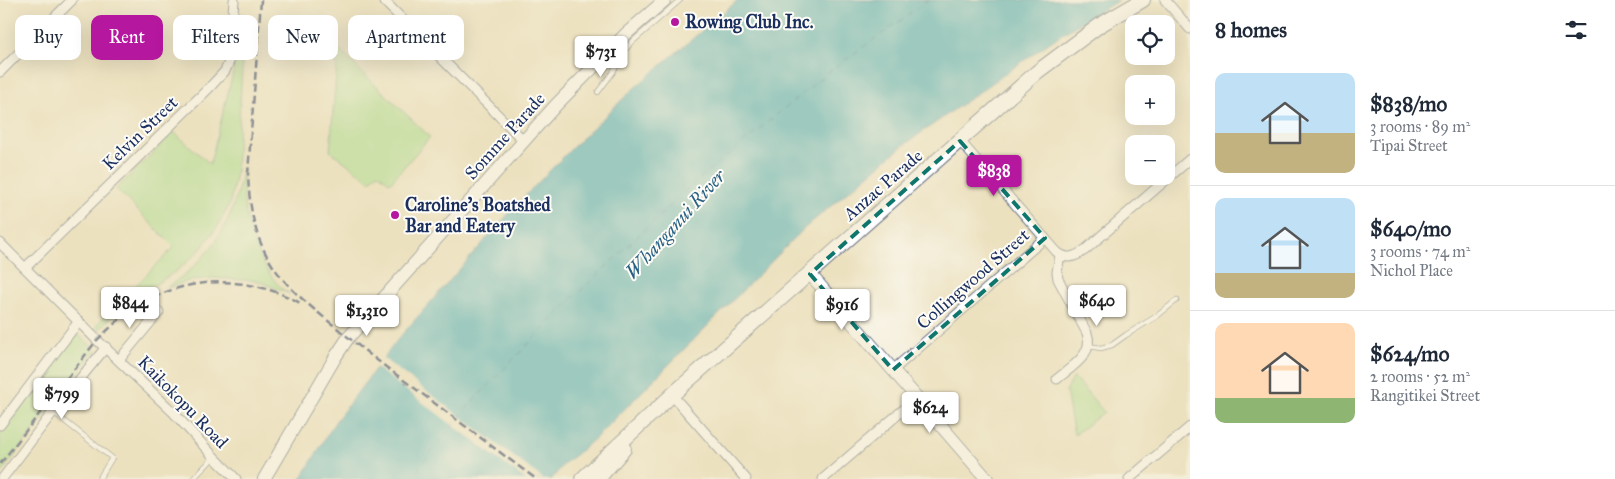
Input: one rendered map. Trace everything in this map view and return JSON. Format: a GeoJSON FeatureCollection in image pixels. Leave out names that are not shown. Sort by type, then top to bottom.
{"type":"FeatureCollection","features":[{"type":"Feature","properties":{"kind":"main road","name":"Somme Parade"},"geometry":{"type":"LineString","coordinates":[[264,479],[342,346],[523,140],[590,70],[665,0]]}},
{"type":"Feature","properties":{"kind":"main road","name":"Anzac Parade"},"geometry":{"type":"LineString","coordinates":[[582,479],[672,395],[1037,72],[1100,25],[1143,0]]}},
{"type":"Feature","properties":{"kind":"main road"},"geometry":{"type":"LineString","coordinates":[[810,274],[987,479]]}},
{"type":"Feature","properties":{"kind":"main road","name":"Anzac Parade"},"geometry":{"type":"LineString","coordinates":[[598,479],[657,410]]}},
{"type":"Feature","properties":{"kind":"street"},"geometry":{"type":"LineString","coordinates":[[0,72],[72,0]]}},
{"type":"Feature","properties":{"kind":"street","name":"Kelvin Street"},"geometry":{"type":"LineString","coordinates":[[25,268],[225,71],[230,56],[234,0]]}},
{"type":"Feature","properties":{"kind":"street"},"geometry":{"type":"LineString","coordinates":[[383,0],[523,140]]}},
{"type":"Feature","properties":{"kind":"street"},"geometry":{"type":"LineString","coordinates":[[1165,0],[1190,29]]}},
{"type":"Feature","properties":{"kind":"street"},"geometry":{"type":"LineString","coordinates":[[960,141],[1045,238]]}},
{"type":"Feature","properties":{"kind":"street"},"geometry":{"type":"LineString","coordinates":[[1058,379],[1082,358],[1089,339],[1058,279],[1057,272],[1060,255],[1071,257],[1085,250],[1190,159]]}},
{"type":"Feature","properties":{"kind":"street","name":"Collingwood Street"},"geometry":{"type":"LineString","coordinates":[[893,370],[1045,238],[1060,255]]}},
{"type":"Feature","properties":{"kind":"street","name":"Kaikokopu Road"},"geometry":{"type":"LineString","coordinates":[[0,243],[173,412],[236,479]]}},
{"type":"Feature","properties":{"kind":"street"},"geometry":{"type":"LineString","coordinates":[[119,360],[159,312]]}},
{"type":"Feature","properties":{"kind":"street"},"geometry":{"type":"LineString","coordinates":[[0,424],[79,321]]}},
{"type":"Feature","properties":{"kind":"street"},"geometry":{"type":"LineString","coordinates":[[2,479],[52,412],[106,348]]}},
{"type":"Feature","properties":{"kind":"street"},"geometry":{"type":"LineString","coordinates":[[672,395],[746,479]]}},
{"type":"Feature","properties":{"kind":"street"},"geometry":{"type":"LineString","coordinates":[[823,479],[917,398]]}},
{"type":"Feature","properties":{"kind":"street"},"geometry":{"type":"LineString","coordinates":[[1129,479],[1190,427]]}},
{"type":"Feature","properties":{"kind":"lane"},"geometry":{"type":"LineString","coordinates":[[598,92],[631,43],[680,0]]}},
{"type":"Feature","properties":{"kind":"lane"},"geometry":{"type":"LineString","coordinates":[[1088,346],[1101,348],[1112,345],[1157,316],[1177,300]]}},
{"type":"Feature","properties":{"kind":"lane"},"geometry":{"type":"LineString","coordinates":[[52,412],[112,458],[99,479]]}},
{"type":"Feature","properties":{"kind":"lane"},"geometry":{"type":"LineString","coordinates":[[193,479],[214,457]]}},
{"type":"Feature","properties":{"kind":"highlighted area"},"geometry":{"type":"Polygon","coordinates":[[[960,141],[1045,238],[893,370],[810,274],[960,141]]]}},
{"type":"Feature","properties":{"kind":"green space"},"geometry":{"type":"Polygon","coordinates":[[[338,49],[430,137],[390,183],[378,173],[370,181],[330,151],[338,49]]]}},
{"type":"Feature","properties":{"kind":"green space"},"geometry":{"type":"Polygon","coordinates":[[[234,60],[242,60],[236,173],[230,203],[218,226],[200,250],[178,270],[128,299],[98,331],[97,324],[174,247],[116,189],[174,132],[210,164],[233,73],[234,60]]]}},
{"type":"Feature","properties":{"kind":"green space"},"geometry":{"type":"Polygon","coordinates":[[[243,167],[244,202],[253,240],[272,278],[290,294],[258,281],[215,278],[191,280],[165,289],[186,274],[203,257],[220,234],[232,209],[243,167]]]}},
{"type":"Feature","properties":{"kind":"green space"},"geometry":{"type":"Polygon","coordinates":[[[79,335],[96,350],[0,475],[0,435],[74,337],[79,335]]]}},
{"type":"Feature","properties":{"kind":"green space"},"geometry":{"type":"Polygon","coordinates":[[[1074,377],[1104,412],[1074,435],[1066,391],[1074,377]]]}},
{"type":"Feature","properties":{"kind":"water","name":"Whanganui River"},"geometry":{"type":"Polygon","coordinates":[[[738,0],[1119,0],[1059,36],[904,145],[806,227],[596,438],[563,465],[552,479],[301,479],[335,422],[398,339],[518,203],[632,90],[738,0]]]}},
{"type":"Feature","properties":{"kind":"pier"},"geometry":{"type":"Polygon","coordinates":[[[381,357],[543,479],[525,479],[374,366],[381,357]]]}},
{"type":"Feature","properties":{"kind":"ferry route"},"geometry":{"type":"LineString","coordinates":[[410,479],[470,404],[574,297],[694,183],[831,70],[929,0]]}},
{"type":"Feature","properties":{"kind":"railway"},"geometry":{"type":"LineString","coordinates":[[261,0],[248,173],[253,220],[265,253],[282,278],[307,304],[390,370],[536,479]]}},
{"type":"Feature","properties":{"kind":"railway"},"geometry":{"type":"LineString","coordinates":[[0,464],[97,340],[141,304],[181,287],[201,283],[222,282],[263,288],[302,304]]}},
{"type":"Feature","properties":{"kind":"place","name":"Rowing Club Inc."},"geometry":{"type":"Point","coordinates":[675,22]}},
{"type":"Feature","properties":{"kind":"place","name":"Caroline's Boatshed Bar and Eatery"},"geometry":{"type":"Point","coordinates":[395,215]}}]}
